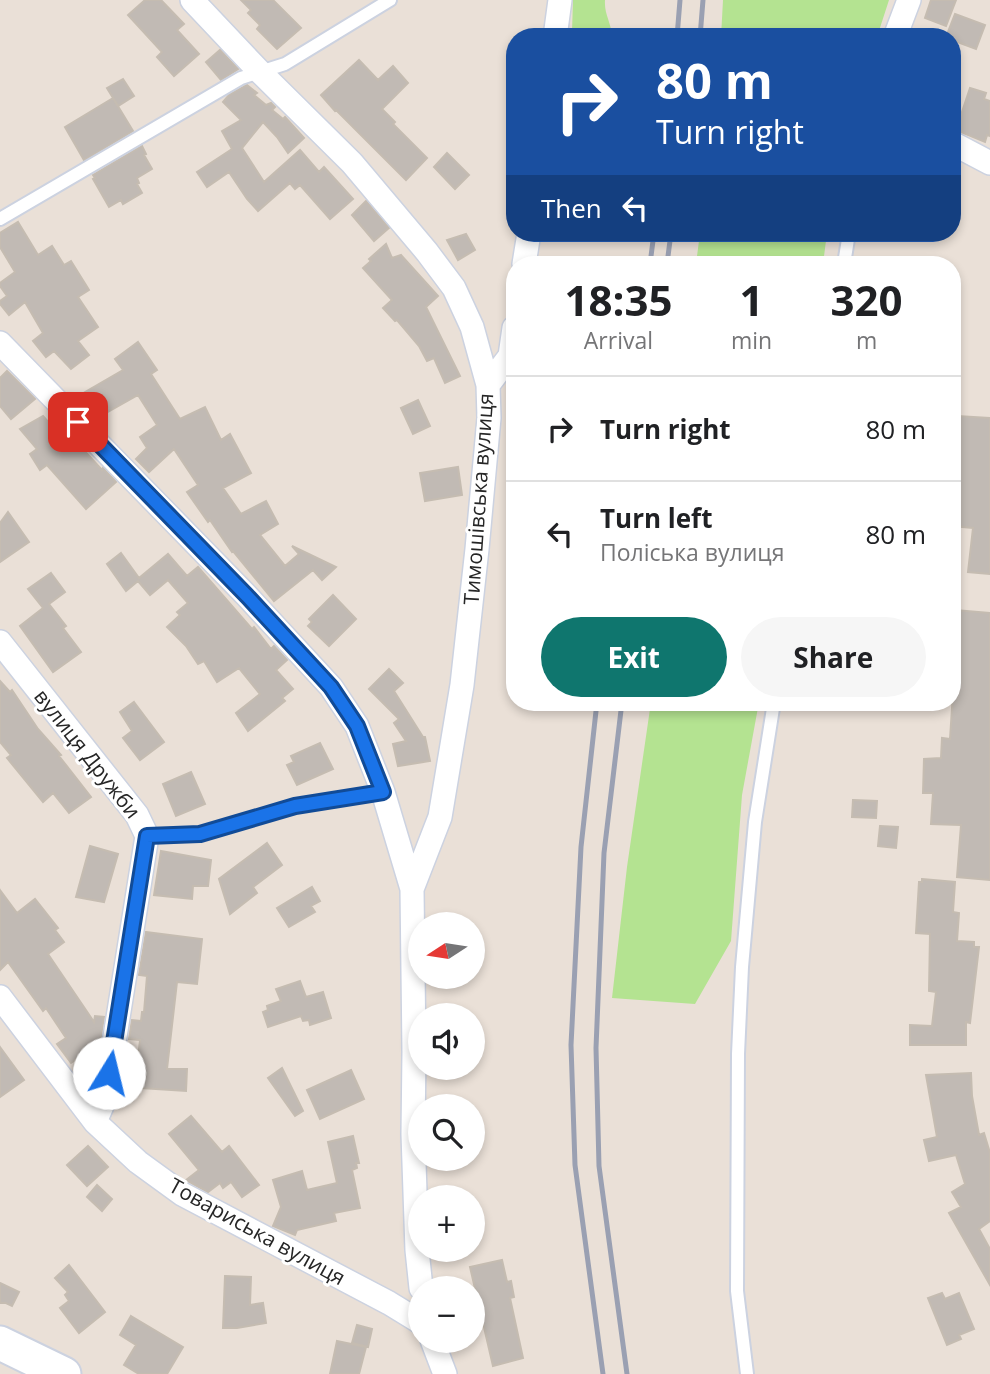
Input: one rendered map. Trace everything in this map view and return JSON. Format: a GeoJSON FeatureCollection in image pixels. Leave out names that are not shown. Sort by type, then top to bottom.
{"type":"FeatureCollection","features":[{"type":"Feature","properties":{"kind":"street","name":"Тимошівська вулиця"},"geometry":{"type":"LineString","coordinates":[[192,0],[352,163],[427,252],[454,288],[472,327],[488,385],[488,431],[462,685],[440,817],[412,889]]}},
{"type":"Feature","properties":{"kind":"street"},"geometry":{"type":"LineString","coordinates":[[556,28],[560,0]]}},
{"type":"Feature","properties":{"kind":"street"},"geometry":{"type":"LineString","coordinates":[[898,28],[909,0]]}},
{"type":"Feature","properties":{"kind":"street"},"geometry":{"type":"LineString","coordinates":[[961,148],[990,163]]}},
{"type":"Feature","properties":{"kind":"street"},"geometry":{"type":"LineString","coordinates":[[0,343],[247,596],[331,687],[357,726],[383,792],[412,889],[413,1134],[420,1276]]}},
{"type":"Feature","properties":{"kind":"street"},"geometry":{"type":"LineString","coordinates":[[488,385],[506,361]]}},
{"type":"Feature","properties":{"kind":"street","name":"вулиця Дружби"},"geometry":{"type":"LineString","coordinates":[[0,642],[137,816],[147,836],[105,1099],[95,1122]]}},
{"type":"Feature","properties":{"kind":"street","name":"Товариська вулиця"},"geometry":{"type":"LineString","coordinates":[[0,997],[95,1122],[138,1162],[182,1195],[408,1315]]}},
{"type":"Feature","properties":{"kind":"street"},"geometry":{"type":"LineString","coordinates":[[0,1343],[64,1374]]}},
{"type":"Feature","properties":{"kind":"street"},"geometry":{"type":"LineString","coordinates":[[437,1353],[445,1374]]}},
{"type":"Feature","properties":{"kind":"lane"},"geometry":{"type":"LineString","coordinates":[[0,219],[241,78],[285,64],[390,0]]}},
{"type":"Feature","properties":{"kind":"lane"},"geometry":{"type":"LineString","coordinates":[[747,1374],[737,1291],[740,1017],[755,822],[774,711]]}},
{"type":"Feature","properties":{"kind":"lane"},"geometry":{"type":"LineString","coordinates":[[147,836],[200,834],[295,806],[383,792]]}},
{"type":"Feature","properties":{"kind":"green space"},"geometry":{"type":"Polygon","coordinates":[[[573,0],[605,0],[610,28],[572,28],[573,0]]]}},
{"type":"Feature","properties":{"kind":"green space"},"geometry":{"type":"Polygon","coordinates":[[[723,0],[889,0],[880,28],[721,28],[723,0]]]}},
{"type":"Feature","properties":{"kind":"green space"},"geometry":{"type":"Polygon","coordinates":[[[699,242],[826,242],[824,256],[697,256],[699,242]]]}},
{"type":"Feature","properties":{"kind":"green space"},"geometry":{"type":"Polygon","coordinates":[[[650,711],[757,711],[742,795],[731,941],[695,1004],[612,998],[627,867],[650,711]]]}},
{"type":"Feature","properties":{"kind":"building"},"geometry":{"type":"Polygon","coordinates":[[[145,0],[161,0],[184,24],[177,30],[199,54],[174,76],[157,57],[162,52],[128,15],[145,0]]]}},
{"type":"Feature","properties":{"kind":"building"},"geometry":{"type":"Polygon","coordinates":[[[241,0],[273,0],[301,28],[277,49],[257,29],[260,25],[248,13],[251,10],[241,0]]]}},
{"type":"Feature","properties":{"kind":"building"},"geometry":{"type":"Polygon","coordinates":[[[931,0],[956,0],[946,26],[925,18],[931,0]]]}},
{"type":"Feature","properties":{"kind":"building"},"geometry":{"type":"Polygon","coordinates":[[[955,14],[985,25],[976,49],[961,43],[961,28],[950,28],[955,14]]]}},
{"type":"Feature","properties":{"kind":"building"},"geometry":{"type":"Polygon","coordinates":[[[220,50],[238,69],[221,80],[206,62],[220,50]]]}},
{"type":"Feature","properties":{"kind":"building"},"geometry":{"type":"Polygon","coordinates":[[[359,60],[378,80],[393,66],[408,83],[382,109],[427,158],[406,180],[321,95],[359,60]]]}},
{"type":"Feature","properties":{"kind":"building"},"geometry":{"type":"Polygon","coordinates":[[[123,79],[134,96],[118,106],[107,88],[123,79]]]}},
{"type":"Feature","properties":{"kind":"building"},"geometry":{"type":"Polygon","coordinates":[[[247,85],[266,105],[271,103],[275,107],[272,110],[283,119],[285,117],[304,138],[288,153],[263,122],[242,148],[264,182],[300,150],[319,172],[324,167],[353,199],[330,219],[300,185],[295,189],[290,183],[258,211],[229,172],[207,187],[197,172],[232,149],[222,131],[241,120],[223,102],[229,95],[247,85]]]}},
{"type":"Feature","properties":{"kind":"building"},"geometry":{"type":"Polygon","coordinates":[[[970,88],[986,93],[984,99],[990,101],[990,136],[987,135],[985,142],[961,132],[961,115],[970,88]]]}},
{"type":"Feature","properties":{"kind":"building"},"geometry":{"type":"Polygon","coordinates":[[[113,98],[133,131],[84,160],[65,127],[113,98]]]}},
{"type":"Feature","properties":{"kind":"building"},"geometry":{"type":"Polygon","coordinates":[[[142,146],[152,169],[137,178],[142,193],[123,204],[121,200],[109,207],[93,175],[142,146]]]}},
{"type":"Feature","properties":{"kind":"building"},"geometry":{"type":"Polygon","coordinates":[[[447,153],[469,175],[455,189],[434,167],[447,153]]]}},
{"type":"Feature","properties":{"kind":"building"},"geometry":{"type":"Polygon","coordinates":[[[366,201],[389,228],[374,241],[352,215],[366,201]]]}},
{"type":"Feature","properties":{"kind":"building"},"geometry":{"type":"Polygon","coordinates":[[[18,222],[38,255],[52,246],[64,265],[71,261],[89,290],[78,297],[98,327],[78,341],[89,355],[71,369],[54,351],[46,357],[33,341],[43,333],[25,302],[9,315],[0,304],[7,296],[0,283],[15,272],[0,247],[0,233],[18,222]]]}},
{"type":"Feature","properties":{"kind":"building"},"geometry":{"type":"Polygon","coordinates":[[[466,234],[475,250],[458,260],[447,240],[466,234]]]}},
{"type":"Feature","properties":{"kind":"building"},"geometry":{"type":"Polygon","coordinates":[[[386,244],[392,258],[401,255],[438,296],[426,307],[460,376],[445,383],[434,358],[427,361],[419,346],[383,308],[392,300],[363,268],[386,244]]]}},
{"type":"Feature","properties":{"kind":"building"},"geometry":{"type":"Polygon","coordinates":[[[138,342],[157,370],[151,374],[180,419],[205,407],[221,440],[230,434],[251,473],[223,488],[241,514],[266,501],[278,524],[260,535],[285,566],[299,554],[292,546],[336,567],[322,580],[313,570],[274,601],[232,552],[210,520],[208,522],[187,492],[198,485],[174,449],[149,472],[136,459],[147,448],[140,437],[157,425],[138,395],[99,417],[85,392],[123,370],[115,359],[138,342]]]}},
{"type":"Feature","properties":{"kind":"building"},"geometry":{"type":"Polygon","coordinates":[[[7,371],[35,399],[11,419],[0,406],[0,378],[7,371]]]}},
{"type":"Feature","properties":{"kind":"building"},"geometry":{"type":"Polygon","coordinates":[[[418,400],[430,426],[413,434],[401,408],[418,400]]]}},
{"type":"Feature","properties":{"kind":"building"},"geometry":{"type":"Polygon","coordinates":[[[43,416],[61,437],[67,432],[116,482],[86,509],[47,465],[40,470],[30,454],[37,449],[20,429],[43,416]]]}},
{"type":"Feature","properties":{"kind":"building"},"geometry":{"type":"Polygon","coordinates":[[[961,416],[990,418],[990,574],[968,572],[973,528],[961,527],[961,416]]]}},
{"type":"Feature","properties":{"kind":"building"},"geometry":{"type":"Polygon","coordinates":[[[458,467],[462,495],[425,501],[420,473],[458,467]]]}},
{"type":"Feature","properties":{"kind":"building"},"geometry":{"type":"Polygon","coordinates":[[[8,512],[29,542],[0,562],[0,523],[8,512]]]}},
{"type":"Feature","properties":{"kind":"building"},"geometry":{"type":"Polygon","coordinates":[[[121,553],[139,578],[168,554],[187,576],[198,567],[271,649],[274,646],[287,660],[276,670],[293,689],[282,698],[285,701],[248,731],[236,713],[260,694],[239,668],[217,682],[204,661],[198,664],[186,646],[167,627],[180,615],[177,612],[188,603],[168,580],[150,595],[138,581],[126,591],[107,564],[121,553]]]}},
{"type":"Feature","properties":{"kind":"building"},"geometry":{"type":"Polygon","coordinates":[[[51,573],[65,592],[49,604],[81,652],[53,672],[20,626],[43,608],[28,589],[51,573]]]}},
{"type":"Feature","properties":{"kind":"building"},"geometry":{"type":"Polygon","coordinates":[[[333,595],[356,619],[329,646],[308,626],[312,622],[309,619],[333,595]]]}},
{"type":"Feature","properties":{"kind":"building"},"geometry":{"type":"Polygon","coordinates":[[[961,611],[990,613],[990,880],[957,877],[961,825],[931,824],[933,793],[923,793],[924,759],[941,758],[942,738],[950,739],[952,711],[961,711],[961,611]]]}},
{"type":"Feature","properties":{"kind":"building"},"geometry":{"type":"Polygon","coordinates":[[[389,669],[403,683],[394,691],[425,737],[430,761],[398,766],[393,744],[406,741],[394,723],[399,719],[369,689],[389,669]]]}},
{"type":"Feature","properties":{"kind":"building"},"geometry":{"type":"Polygon","coordinates":[[[0,681],[10,692],[12,690],[38,729],[61,755],[59,756],[91,797],[69,813],[53,793],[43,802],[7,758],[11,755],[0,742],[0,681]]]}},
{"type":"Feature","properties":{"kind":"building"},"geometry":{"type":"Polygon","coordinates":[[[134,702],[164,742],[140,760],[123,738],[132,731],[120,712],[134,702]]]}},
{"type":"Feature","properties":{"kind":"building"},"geometry":{"type":"Polygon","coordinates":[[[320,743],[333,769],[297,785],[287,765],[294,762],[291,756],[320,743]]]}},
{"type":"Feature","properties":{"kind":"building"},"geometry":{"type":"Polygon","coordinates":[[[191,772],[205,804],[176,816],[163,784],[191,772]]]}},
{"type":"Feature","properties":{"kind":"building"},"geometry":{"type":"Polygon","coordinates":[[[853,800],[877,801],[876,818],[852,817],[853,800]]]}},
{"type":"Feature","properties":{"kind":"building"},"geometry":{"type":"Polygon","coordinates":[[[880,826],[898,827],[896,848],[878,846],[880,826]]]}},
{"type":"Feature","properties":{"kind":"building"},"geometry":{"type":"Polygon","coordinates":[[[267,843],[282,865],[253,887],[257,893],[230,914],[219,879],[267,843]]]}},
{"type":"Feature","properties":{"kind":"building"},"geometry":{"type":"Polygon","coordinates":[[[90,846],[118,854],[104,902],[76,897],[90,846]]]}},
{"type":"Feature","properties":{"kind":"building"},"geometry":{"type":"Polygon","coordinates":[[[161,851],[211,860],[208,886],[193,886],[192,899],[154,895],[161,851]]]}},
{"type":"Feature","properties":{"kind":"building"},"geometry":{"type":"Polygon","coordinates":[[[922,879],[955,882],[953,912],[959,913],[957,941],[974,942],[974,947],[979,947],[970,1023],[966,1022],[966,1045],[910,1045],[910,1025],[932,1026],[936,992],[929,991],[930,934],[916,933],[919,882],[922,882],[922,879]]]}},
{"type":"Feature","properties":{"kind":"building"},"geometry":{"type":"Polygon","coordinates":[[[312,887],[320,901],[311,906],[315,912],[289,927],[277,908],[312,887]]]}},
{"type":"Feature","properties":{"kind":"building"},"geometry":{"type":"Polygon","coordinates":[[[0,890],[17,913],[35,899],[58,928],[55,930],[64,942],[48,954],[94,1022],[95,1016],[104,1017],[100,1043],[71,1063],[57,1044],[66,1038],[46,1008],[43,1011],[8,962],[0,970],[0,890]]]}},
{"type":"Feature","properties":{"kind":"building"},"geometry":{"type":"Polygon","coordinates":[[[146,932],[202,939],[197,984],[177,982],[167,1069],[187,1069],[186,1091],[141,1088],[141,1067],[137,1067],[140,1040],[129,1039],[132,1020],[141,1021],[144,1012],[147,976],[139,975],[146,932]]]}},
{"type":"Feature","properties":{"kind":"building"},"geometry":{"type":"Polygon","coordinates":[[[300,981],[306,997],[323,992],[331,1018],[310,1025],[309,1020],[303,1021],[301,1016],[268,1027],[263,1012],[268,1010],[267,1006],[281,1001],[276,989],[300,981]]]}},
{"type":"Feature","properties":{"kind":"building"},"geometry":{"type":"Polygon","coordinates":[[[0,1047],[24,1080],[0,1097],[0,1047]]]}},
{"type":"Feature","properties":{"kind":"building"},"geometry":{"type":"Polygon","coordinates":[[[282,1068],[303,1111],[295,1116],[268,1078],[282,1068]]]}},
{"type":"Feature","properties":{"kind":"building"},"geometry":{"type":"Polygon","coordinates":[[[351,1070],[364,1099],[320,1119],[307,1090],[351,1070]]]}},
{"type":"Feature","properties":{"kind":"building"},"geometry":{"type":"Polygon","coordinates":[[[971,1073],[979,1135],[984,1133],[990,1153],[990,1221],[979,1229],[990,1249],[990,1285],[949,1213],[961,1207],[952,1192],[965,1184],[956,1155],[929,1161],[924,1140],[937,1137],[926,1075],[971,1073]]]}},
{"type":"Feature","properties":{"kind":"building"},"geometry":{"type":"Polygon","coordinates":[[[191,1116],[222,1152],[229,1146],[259,1185],[242,1197],[231,1182],[223,1188],[220,1183],[208,1192],[186,1180],[199,1170],[169,1134],[191,1116]]]}},
{"type":"Feature","properties":{"kind":"building"},"geometry":{"type":"Polygon","coordinates":[[[353,1136],[359,1163],[356,1163],[357,1168],[352,1170],[360,1208],[334,1213],[336,1221],[297,1230],[295,1235],[273,1226],[281,1207],[273,1180],[302,1171],[307,1190],[337,1183],[328,1142],[353,1136]]]}},
{"type":"Feature","properties":{"kind":"building"},"geometry":{"type":"Polygon","coordinates":[[[88,1146],[108,1167],[87,1186],[67,1165],[88,1146]]]}},
{"type":"Feature","properties":{"kind":"building"},"geometry":{"type":"Polygon","coordinates":[[[97,1185],[112,1199],[102,1211],[87,1197],[97,1185]]]}},
{"type":"Feature","properties":{"kind":"building"},"geometry":{"type":"Polygon","coordinates":[[[502,1260],[507,1282],[511,1281],[514,1297],[510,1298],[523,1358],[493,1366],[485,1332],[485,1276],[472,1276],[470,1267],[502,1260]]]}},
{"type":"Feature","properties":{"kind":"building"},"geometry":{"type":"Polygon","coordinates":[[[69,1265],[105,1312],[79,1333],[60,1308],[69,1301],[65,1295],[68,1292],[55,1278],[69,1265]]]}},
{"type":"Feature","properties":{"kind":"building"},"geometry":{"type":"Polygon","coordinates":[[[225,1276],[251,1277],[250,1305],[263,1303],[266,1323],[223,1328],[225,1276]]]}},
{"type":"Feature","properties":{"kind":"building"},"geometry":{"type":"Polygon","coordinates":[[[0,1283],[19,1292],[12,1306],[0,1303],[0,1283]]]}},
{"type":"Feature","properties":{"kind":"building"},"geometry":{"type":"Polygon","coordinates":[[[942,1293],[945,1299],[959,1293],[974,1329],[959,1335],[961,1339],[947,1345],[928,1298],[942,1293]]]}},
{"type":"Feature","properties":{"kind":"building"},"geometry":{"type":"Polygon","coordinates":[[[131,1316],[183,1347],[167,1374],[139,1374],[124,1365],[136,1345],[120,1335],[131,1316]]]}},
{"type":"Feature","properties":{"kind":"building"},"geometry":{"type":"Polygon","coordinates":[[[357,1325],[372,1329],[368,1347],[352,1343],[357,1325]]]}},
{"type":"Feature","properties":{"kind":"building"},"geometry":{"type":"Polygon","coordinates":[[[337,1341],[366,1347],[359,1374],[330,1374],[337,1341]]]}},
{"type":"Feature","properties":{"kind":"railway"},"geometry":{"type":"LineString","coordinates":[[678,28],[680,0]]}},
{"type":"Feature","properties":{"kind":"railway"},"geometry":{"type":"LineString","coordinates":[[701,28],[703,0]]}},
{"type":"Feature","properties":{"kind":"railway"},"geometry":{"type":"LineString","coordinates":[[651,256],[653,242]]}},
{"type":"Feature","properties":{"kind":"railway"},"geometry":{"type":"LineString","coordinates":[[668,256],[670,242]]}},
{"type":"Feature","properties":{"kind":"railway"},"geometry":{"type":"LineString","coordinates":[[596,711],[581,847],[571,1045],[575,1165],[603,1374]]}},
{"type":"Feature","properties":{"kind":"railway"},"geometry":{"type":"LineString","coordinates":[[621,711],[604,853],[596,1048],[599,1166],[627,1374]]}},
{"type":"Feature","properties":{"kind":"route"},"geometry":{"type":"LineString","coordinates":[[78,422],[331,687],[357,726],[383,792],[295,806],[200,834],[147,836],[109,1073]]}}]}
